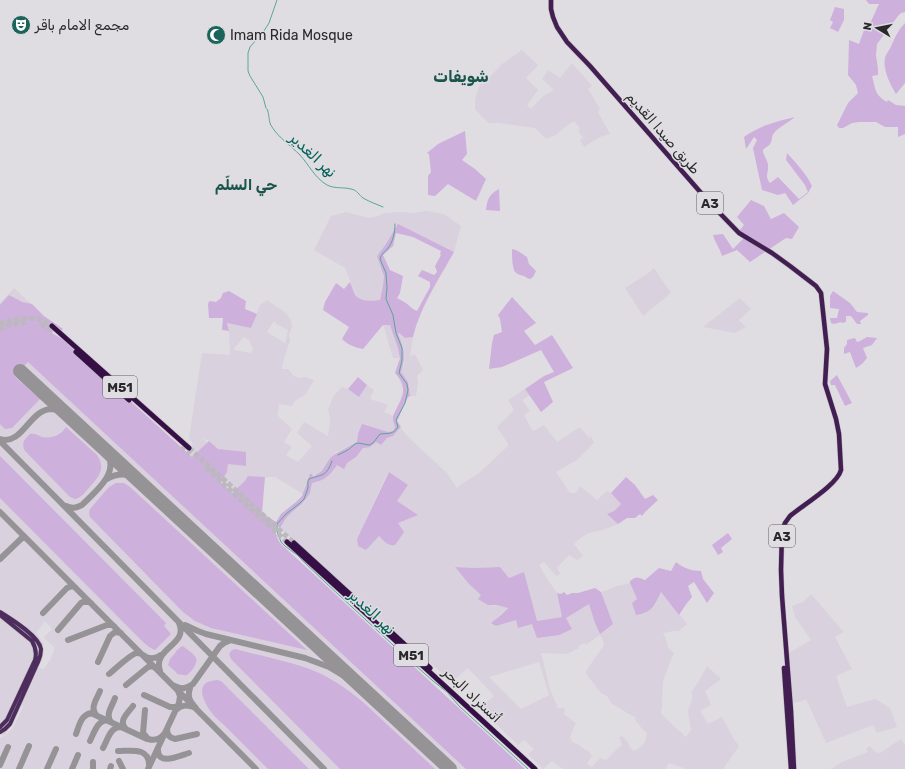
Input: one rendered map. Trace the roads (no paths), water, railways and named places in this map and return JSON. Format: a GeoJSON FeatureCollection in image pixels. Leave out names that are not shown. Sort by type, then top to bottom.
{"type":"FeatureCollection","features":[{"type":"Feature","properties":{"kind":"highway","name":"طريق صيدا القديم"},"geometry":{"type":"LineString","coordinates":[[551,0],[551,8],[557,27],[567,42],[590,66],[709,202],[740,233],[780,259],[816,286],[822,296],[827,349],[825,384],[839,434],[841,470],[840,475],[831,484],[790,516],[783,525],[781,546],[782,596]]}},
{"type":"Feature","properties":{"kind":"highway","name":"M51"},"geometry":{"type":"LineString","coordinates":[[182,446],[51,328],[189,448]]}},
{"type":"Feature","properties":{"kind":"highway","name":"أتستراد البحر"},"geometry":{"type":"LineString","coordinates":[[286,542],[535,769]]}},
{"type":"Feature","properties":{"kind":"highway","name":"أتستراد البحر"},"geometry":{"type":"LineString","coordinates":[[294,543],[540,769]]}},
{"type":"Feature","properties":{"kind":"highway","name":"A3"},"geometry":{"type":"LineString","coordinates":[[782,596],[791,769]]}},
{"type":"Feature","properties":{"kind":"highway","name":"A3"},"geometry":{"type":"LineString","coordinates":[[782,596],[794,769]]}},
{"type":"Feature","properties":{"kind":"main road"},"geometry":{"type":"LineString","coordinates":[[0,613],[32,641],[35,646],[36,654],[35,660],[7,720],[0,727]]}},
{"type":"Feature","properties":{"kind":"main road"},"geometry":{"type":"LineString","coordinates":[[0,613],[25,630],[35,639],[40,645],[41,653],[10,724],[0,732]]}},
{"type":"Feature","properties":{"kind":"waterway","name":"نهر الغدير"},"geometry":{"type":"LineString","coordinates":[[266,108],[263,97],[248,71],[248,53],[250,47],[262,34],[269,23],[277,0]]}},
{"type":"Feature","properties":{"kind":"waterway","name":"نهر الغدير"},"geometry":{"type":"LineString","coordinates":[[267,109],[270,123],[275,131],[300,155],[323,182],[333,187],[348,188],[356,191],[363,198],[383,207]]}},
{"type":"Feature","properties":{"kind":"waterway","name":"نهر الغدير"},"geometry":{"type":"LineString","coordinates":[[338,455],[348,450],[355,444],[358,443],[369,445],[373,443],[380,434],[394,431],[398,427],[396,420],[405,403],[408,390],[407,384],[399,373],[402,360],[402,348],[396,333],[393,315],[386,299],[386,273],[380,259],[391,243],[395,224]]}},
{"type":"Feature","properties":{"kind":"waterway","name":"نهر الغدير"},"geometry":{"type":"LineString","coordinates":[[332,461],[328,470],[324,474],[309,479],[308,488],[304,499],[286,514],[277,524],[277,531],[281,542],[297,555],[406,657],[447,692],[459,706],[528,769]]}},
{"type":"Feature","properties":{"kind":"tunnel"},"geometry":{"type":"LineString","coordinates":[[0,324],[13,320],[34,318],[52,326]]}},
{"type":"Feature","properties":{"kind":"tunnel"},"geometry":{"type":"LineString","coordinates":[[0,330],[8,325],[27,322]]}},
{"type":"Feature","properties":{"kind":"tunnel"},"geometry":{"type":"LineString","coordinates":[[41,324],[51,330]]}},
{"type":"Feature","properties":{"kind":"tunnel"},"geometry":{"type":"LineString","coordinates":[[182,446],[190,454]]}},
{"type":"Feature","properties":{"kind":"tunnel"},"geometry":{"type":"LineString","coordinates":[[189,448],[294,543]]}},
{"type":"Feature","properties":{"kind":"tunnel"},"geometry":{"type":"LineString","coordinates":[[206,468],[287,542]]}},
{"type":"Feature","properties":{"kind":"place","name":"مجمع الامام باقر"},"geometry":{"type":"Point","coordinates":[21,25]}},
{"type":"Feature","properties":{"kind":"place","name":"Imam Rida Mosque"},"geometry":{"type":"Point","coordinates":[216,35]}},
{"type":"Feature","properties":{"kind":"district","name":"شويفات"},"geometry":{"type":"Point","coordinates":[461,76]}},
{"type":"Feature","properties":{"kind":"district","name":"حي السلّم"},"geometry":{"type":"Point","coordinates":[246,185]}}]}
